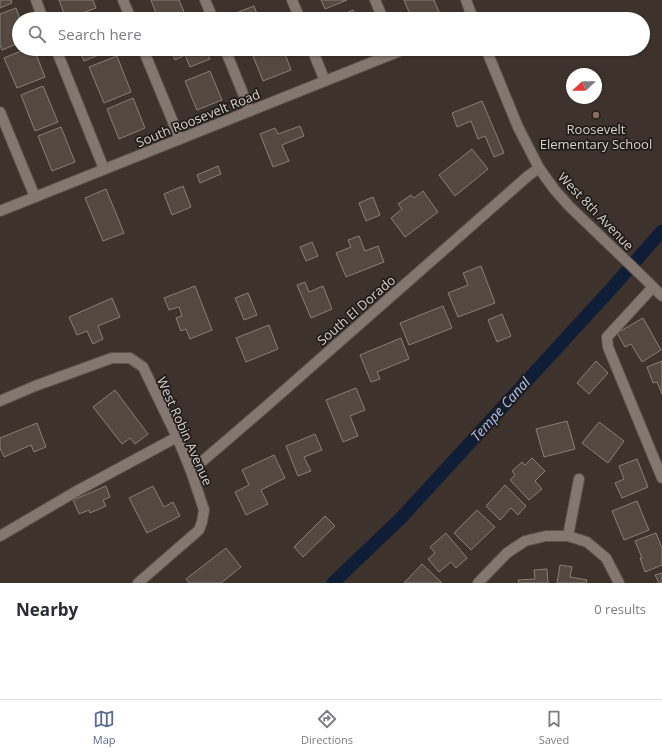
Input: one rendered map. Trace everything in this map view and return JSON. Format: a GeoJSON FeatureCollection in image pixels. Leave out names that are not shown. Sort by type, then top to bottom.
{"type":"FeatureCollection","features":[{"type":"Feature","properties":{"kind":"street"},"geometry":{"type":"LineString","coordinates":[[36,0],[40,12]]}},
{"type":"Feature","properties":{"kind":"street"},"geometry":{"type":"LineString","coordinates":[[124,0],[128,12]]}},
{"type":"Feature","properties":{"kind":"street"},"geometry":{"type":"LineString","coordinates":[[205,0],[210,12]]}},
{"type":"Feature","properties":{"kind":"street"},"geometry":{"type":"LineString","coordinates":[[292,0],[297,12]]}},
{"type":"Feature","properties":{"kind":"street"},"geometry":{"type":"LineString","coordinates":[[375,0],[380,12]]}},
{"type":"Feature","properties":{"kind":"street"},"geometry":{"type":"LineString","coordinates":[[466,0],[470,12]]}},
{"type":"Feature","properties":{"kind":"street"},"geometry":{"type":"LineString","coordinates":[[59,56],[104,169]]}},
{"type":"Feature","properties":{"kind":"street"},"geometry":{"type":"LineString","coordinates":[[146,56],[180,139]]}},
{"type":"Feature","properties":{"kind":"street"},"geometry":{"type":"LineString","coordinates":[[228,56],[250,111]]}},
{"type":"Feature","properties":{"kind":"street"},"geometry":{"type":"LineString","coordinates":[[315,56],[325,81]]}},
{"type":"Feature","properties":{"kind":"street","name":"South Roosevelt Road"},"geometry":{"type":"LineString","coordinates":[[0,211],[385,56]]}},
{"type":"Feature","properties":{"kind":"street","name":"West 8th Avenue"},"geometry":{"type":"LineString","coordinates":[[489,56],[518,127],[539,168],[554,189],[569,206],[662,296]]}},
{"type":"Feature","properties":{"kind":"street"},"geometry":{"type":"LineString","coordinates":[[0,112],[35,197]]}},
{"type":"Feature","properties":{"kind":"street","name":"South El Dorado"},"geometry":{"type":"LineString","coordinates":[[191,472],[516,186],[539,168]]}},
{"type":"Feature","properties":{"kind":"street"},"geometry":{"type":"LineString","coordinates":[[653,287],[607,337],[608,347],[662,478]]}},
{"type":"Feature","properties":{"kind":"street","name":"West Robin Avenue"},"geometry":{"type":"LineString","coordinates":[[0,401],[35,386],[112,358],[130,358],[142,367],[177,437],[204,510],[199,530],[138,583]]}},
{"type":"Feature","properties":{"kind":"street"},"geometry":{"type":"LineString","coordinates":[[0,536],[75,492],[177,437]]}},
{"type":"Feature","properties":{"kind":"street"},"geometry":{"type":"LineString","coordinates":[[568,536],[579,479]]}},
{"type":"Feature","properties":{"kind":"street"},"geometry":{"type":"LineString","coordinates":[[478,583],[507,553],[525,541],[546,536],[568,536],[587,542],[606,558],[619,583]]}},
{"type":"Feature","properties":{"kind":"building"},"geometry":{"type":"Polygon","coordinates":[[[0,0],[11,0],[12,3],[0,8],[0,0]]]}},
{"type":"Feature","properties":{"kind":"building"},"geometry":{"type":"Polygon","coordinates":[[[59,0],[93,0],[96,8],[85,12],[63,12],[59,0]]]}},
{"type":"Feature","properties":{"kind":"building"},"geometry":{"type":"Polygon","coordinates":[[[151,0],[179,0],[184,12],[155,12],[151,0]]]}},
{"type":"Feature","properties":{"kind":"building"},"geometry":{"type":"Polygon","coordinates":[[[321,0],[347,0],[325,9],[321,0]]]}},
{"type":"Feature","properties":{"kind":"building"},"geometry":{"type":"Polygon","coordinates":[[[404,0],[434,0],[439,12],[409,12],[404,0]]]}},
{"type":"Feature","properties":{"kind":"building"},"geometry":{"type":"Polygon","coordinates":[[[254,6],[256,12],[239,12],[254,6]]]}},
{"type":"Feature","properties":{"kind":"building"},"geometry":{"type":"Polygon","coordinates":[[[16,8],[17,12],[12,12],[12,46],[2,50],[0,45],[0,14],[16,8]]]}},
{"type":"Feature","properties":{"kind":"building"},"geometry":{"type":"Polygon","coordinates":[[[12,55],[12,56],[37,56],[45,77],[17,88],[4,58],[12,55]]]}},
{"type":"Feature","properties":{"kind":"building"},"geometry":{"type":"Polygon","coordinates":[[[82,56],[96,56],[84,61],[82,56]]]}},
{"type":"Feature","properties":{"kind":"building"},"geometry":{"type":"Polygon","coordinates":[[[117,56],[131,92],[104,103],[89,67],[117,56]]]}},
{"type":"Feature","properties":{"kind":"building"},"geometry":{"type":"Polygon","coordinates":[[[174,56],[183,56],[175,60],[174,56]]]}},
{"type":"Feature","properties":{"kind":"building"},"geometry":{"type":"Polygon","coordinates":[[[185,56],[209,56],[210,59],[190,67],[185,56]]]}},
{"type":"Feature","properties":{"kind":"building"},"geometry":{"type":"Polygon","coordinates":[[[253,56],[286,56],[291,70],[263,81],[253,56]]]}},
{"type":"Feature","properties":{"kind":"building"},"geometry":{"type":"Polygon","coordinates":[[[210,71],[222,100],[197,110],[185,81],[210,71]]]}},
{"type":"Feature","properties":{"kind":"building"},"geometry":{"type":"Polygon","coordinates":[[[43,86],[58,122],[35,131],[21,95],[43,86]]]}},
{"type":"Feature","properties":{"kind":"building"},"geometry":{"type":"Polygon","coordinates":[[[133,98],[145,128],[119,139],[107,109],[133,98]]]}},
{"type":"Feature","properties":{"kind":"building"},"geometry":{"type":"Polygon","coordinates":[[[482,101],[504,153],[494,157],[485,136],[478,139],[471,121],[457,127],[452,113],[482,101]]]}},
{"type":"Feature","properties":{"kind":"building"},"geometry":{"type":"Polygon","coordinates":[[[300,126],[304,136],[282,145],[289,161],[273,167],[260,134],[275,128],[278,134],[300,126]]]}},
{"type":"Feature","properties":{"kind":"building"},"geometry":{"type":"Polygon","coordinates":[[[61,127],[75,162],[52,171],[38,136],[61,127]]]}},
{"type":"Feature","properties":{"kind":"building"},"geometry":{"type":"Polygon","coordinates":[[[472,149],[488,169],[455,196],[439,175],[472,149]]]}},
{"type":"Feature","properties":{"kind":"building"},"geometry":{"type":"Polygon","coordinates":[[[218,166],[221,174],[200,183],[197,175],[218,166]]]}},
{"type":"Feature","properties":{"kind":"building"},"geometry":{"type":"Polygon","coordinates":[[[183,186],[191,207],[172,215],[164,194],[183,186]]]}},
{"type":"Feature","properties":{"kind":"building"},"geometry":{"type":"Polygon","coordinates":[[[106,189],[124,233],[103,241],[85,198],[106,189]]]}},
{"type":"Feature","properties":{"kind":"building"},"geometry":{"type":"Polygon","coordinates":[[[423,191],[438,212],[405,237],[391,218],[402,209],[398,204],[411,195],[414,198],[423,191]]]}},
{"type":"Feature","properties":{"kind":"building"},"geometry":{"type":"Polygon","coordinates":[[[373,197],[380,215],[366,221],[359,203],[373,197]]]}},
{"type":"Feature","properties":{"kind":"building"},"geometry":{"type":"Polygon","coordinates":[[[359,236],[365,251],[378,246],[384,262],[346,277],[336,253],[351,247],[348,240],[359,236]]]}},
{"type":"Feature","properties":{"kind":"building"},"geometry":{"type":"Polygon","coordinates":[[[312,242],[318,256],[306,261],[300,247],[312,242]]]}},
{"type":"Feature","properties":{"kind":"building"},"geometry":{"type":"Polygon","coordinates":[[[481,266],[495,303],[458,317],[448,293],[468,285],[463,273],[481,266]]]}},
{"type":"Feature","properties":{"kind":"building"},"geometry":{"type":"Polygon","coordinates":[[[305,282],[309,292],[323,286],[332,309],[311,318],[297,285],[305,282]]]}},
{"type":"Feature","properties":{"kind":"building"},"geometry":{"type":"Polygon","coordinates":[[[195,286],[212,330],[190,339],[186,329],[181,331],[176,318],[182,316],[179,307],[169,310],[164,298],[195,286]]]}},
{"type":"Feature","properties":{"kind":"building"},"geometry":{"type":"Polygon","coordinates":[[[248,293],[257,315],[244,320],[235,298],[248,293]]]}},
{"type":"Feature","properties":{"kind":"building"},"geometry":{"type":"Polygon","coordinates":[[[112,298],[120,317],[98,326],[103,339],[93,344],[87,331],[77,335],[69,317],[112,298]]]}},
{"type":"Feature","properties":{"kind":"building"},"geometry":{"type":"Polygon","coordinates":[[[443,306],[452,328],[409,345],[400,323],[443,306]]]}},
{"type":"Feature","properties":{"kind":"building"},"geometry":{"type":"Polygon","coordinates":[[[502,314],[511,336],[497,342],[488,320],[502,314]]]}},
{"type":"Feature","properties":{"kind":"building"},"geometry":{"type":"Polygon","coordinates":[[[643,318],[661,350],[642,362],[631,344],[625,347],[617,333],[643,318]]]}},
{"type":"Feature","properties":{"kind":"building"},"geometry":{"type":"Polygon","coordinates":[[[269,325],[278,349],[246,362],[236,338],[269,325]]]}},
{"type":"Feature","properties":{"kind":"building"},"geometry":{"type":"Polygon","coordinates":[[[401,338],[409,359],[377,372],[380,379],[371,382],[360,355],[401,338]]]}},
{"type":"Feature","properties":{"kind":"building"},"geometry":{"type":"Polygon","coordinates":[[[596,361],[608,373],[589,394],[577,383],[596,361]]]}},
{"type":"Feature","properties":{"kind":"building"},"geometry":{"type":"Polygon","coordinates":[[[662,361],[662,394],[657,382],[653,383],[647,367],[662,361]]]}},
{"type":"Feature","properties":{"kind":"building"},"geometry":{"type":"Polygon","coordinates":[[[356,388],[365,410],[350,416],[358,436],[343,442],[326,400],[356,388]]]}},
{"type":"Feature","properties":{"kind":"building"},"geometry":{"type":"Polygon","coordinates":[[[115,390],[148,434],[135,444],[130,438],[122,444],[93,407],[115,390]]]}},
{"type":"Feature","properties":{"kind":"building"},"geometry":{"type":"Polygon","coordinates":[[[567,421],[575,449],[544,457],[536,429],[567,421]]]}},
{"type":"Feature","properties":{"kind":"building"},"geometry":{"type":"Polygon","coordinates":[[[599,422],[624,441],[608,463],[582,443],[599,422]]]}},
{"type":"Feature","properties":{"kind":"building"},"geometry":{"type":"Polygon","coordinates":[[[37,423],[46,447],[34,452],[31,445],[4,457],[0,448],[0,438],[37,423]]]}},
{"type":"Feature","properties":{"kind":"building"},"geometry":{"type":"Polygon","coordinates":[[[315,434],[322,450],[304,457],[311,471],[298,476],[286,446],[315,434]]]}},
{"type":"Feature","properties":{"kind":"building"},"geometry":{"type":"Polygon","coordinates":[[[274,455],[285,478],[261,490],[268,504],[246,515],[235,492],[249,485],[242,470],[274,455]]]}},
{"type":"Feature","properties":{"kind":"building"},"geometry":{"type":"Polygon","coordinates":[[[532,458],[545,471],[535,481],[542,489],[529,500],[510,480],[515,475],[512,471],[522,462],[525,465],[532,458]]]}},
{"type":"Feature","properties":{"kind":"building"},"geometry":{"type":"Polygon","coordinates":[[[637,459],[648,487],[622,498],[615,483],[624,479],[619,466],[637,459]]]}},
{"type":"Feature","properties":{"kind":"building"},"geometry":{"type":"Polygon","coordinates":[[[505,485],[526,506],[518,515],[511,508],[500,520],[486,506],[505,485]]]}},
{"type":"Feature","properties":{"kind":"building"},"geometry":{"type":"Polygon","coordinates":[[[106,486],[110,497],[103,500],[106,506],[90,513],[89,510],[79,514],[73,500],[106,486]]]}},
{"type":"Feature","properties":{"kind":"building"},"geometry":{"type":"Polygon","coordinates":[[[153,486],[164,507],[173,502],[180,516],[147,533],[129,498],[153,486]]]}},
{"type":"Feature","properties":{"kind":"building"},"geometry":{"type":"Polygon","coordinates":[[[637,501],[649,530],[624,540],[612,511],[637,501]]]}},
{"type":"Feature","properties":{"kind":"building"},"geometry":{"type":"Polygon","coordinates":[[[477,510],[495,527],[471,550],[454,533],[477,510]]]}},
{"type":"Feature","properties":{"kind":"building"},"geometry":{"type":"Polygon","coordinates":[[[325,516],[335,526],[303,557],[294,547],[325,516]]]}},
{"type":"Feature","properties":{"kind":"building"},"geometry":{"type":"Polygon","coordinates":[[[446,533],[467,558],[456,568],[451,562],[439,572],[428,559],[435,553],[430,547],[446,533]]]}},
{"type":"Feature","properties":{"kind":"building"},"geometry":{"type":"Polygon","coordinates":[[[656,533],[662,548],[662,565],[645,572],[640,558],[642,558],[635,541],[656,533]]]}},
{"type":"Feature","properties":{"kind":"building"},"geometry":{"type":"Polygon","coordinates":[[[226,548],[241,567],[221,583],[189,583],[186,579],[226,548]]]}},
{"type":"Feature","properties":{"kind":"building"},"geometry":{"type":"Polygon","coordinates":[[[422,564],[442,583],[404,583],[422,564]]]}},
{"type":"Feature","properties":{"kind":"building"},"geometry":{"type":"Polygon","coordinates":[[[560,565],[572,567],[570,577],[587,580],[586,583],[557,583],[560,565]]]}},
{"type":"Feature","properties":{"kind":"building"},"geometry":{"type":"Polygon","coordinates":[[[547,569],[548,583],[519,583],[518,580],[535,579],[534,570],[547,569]]]}},
{"type":"Feature","properties":{"kind":"building"},"geometry":{"type":"Polygon","coordinates":[[[662,573],[662,583],[659,583],[655,575],[662,573]]]}},
{"type":"Feature","properties":{"kind":"waterway","name":"Tempe Canal"},"geometry":{"type":"LineString","coordinates":[[333,583],[401,518],[611,289],[662,231]]}},
{"type":"Feature","properties":{"kind":"place","name":"Roosevelt Elementary School"},"geometry":{"type":"Point","coordinates":[596,115]}}]}
